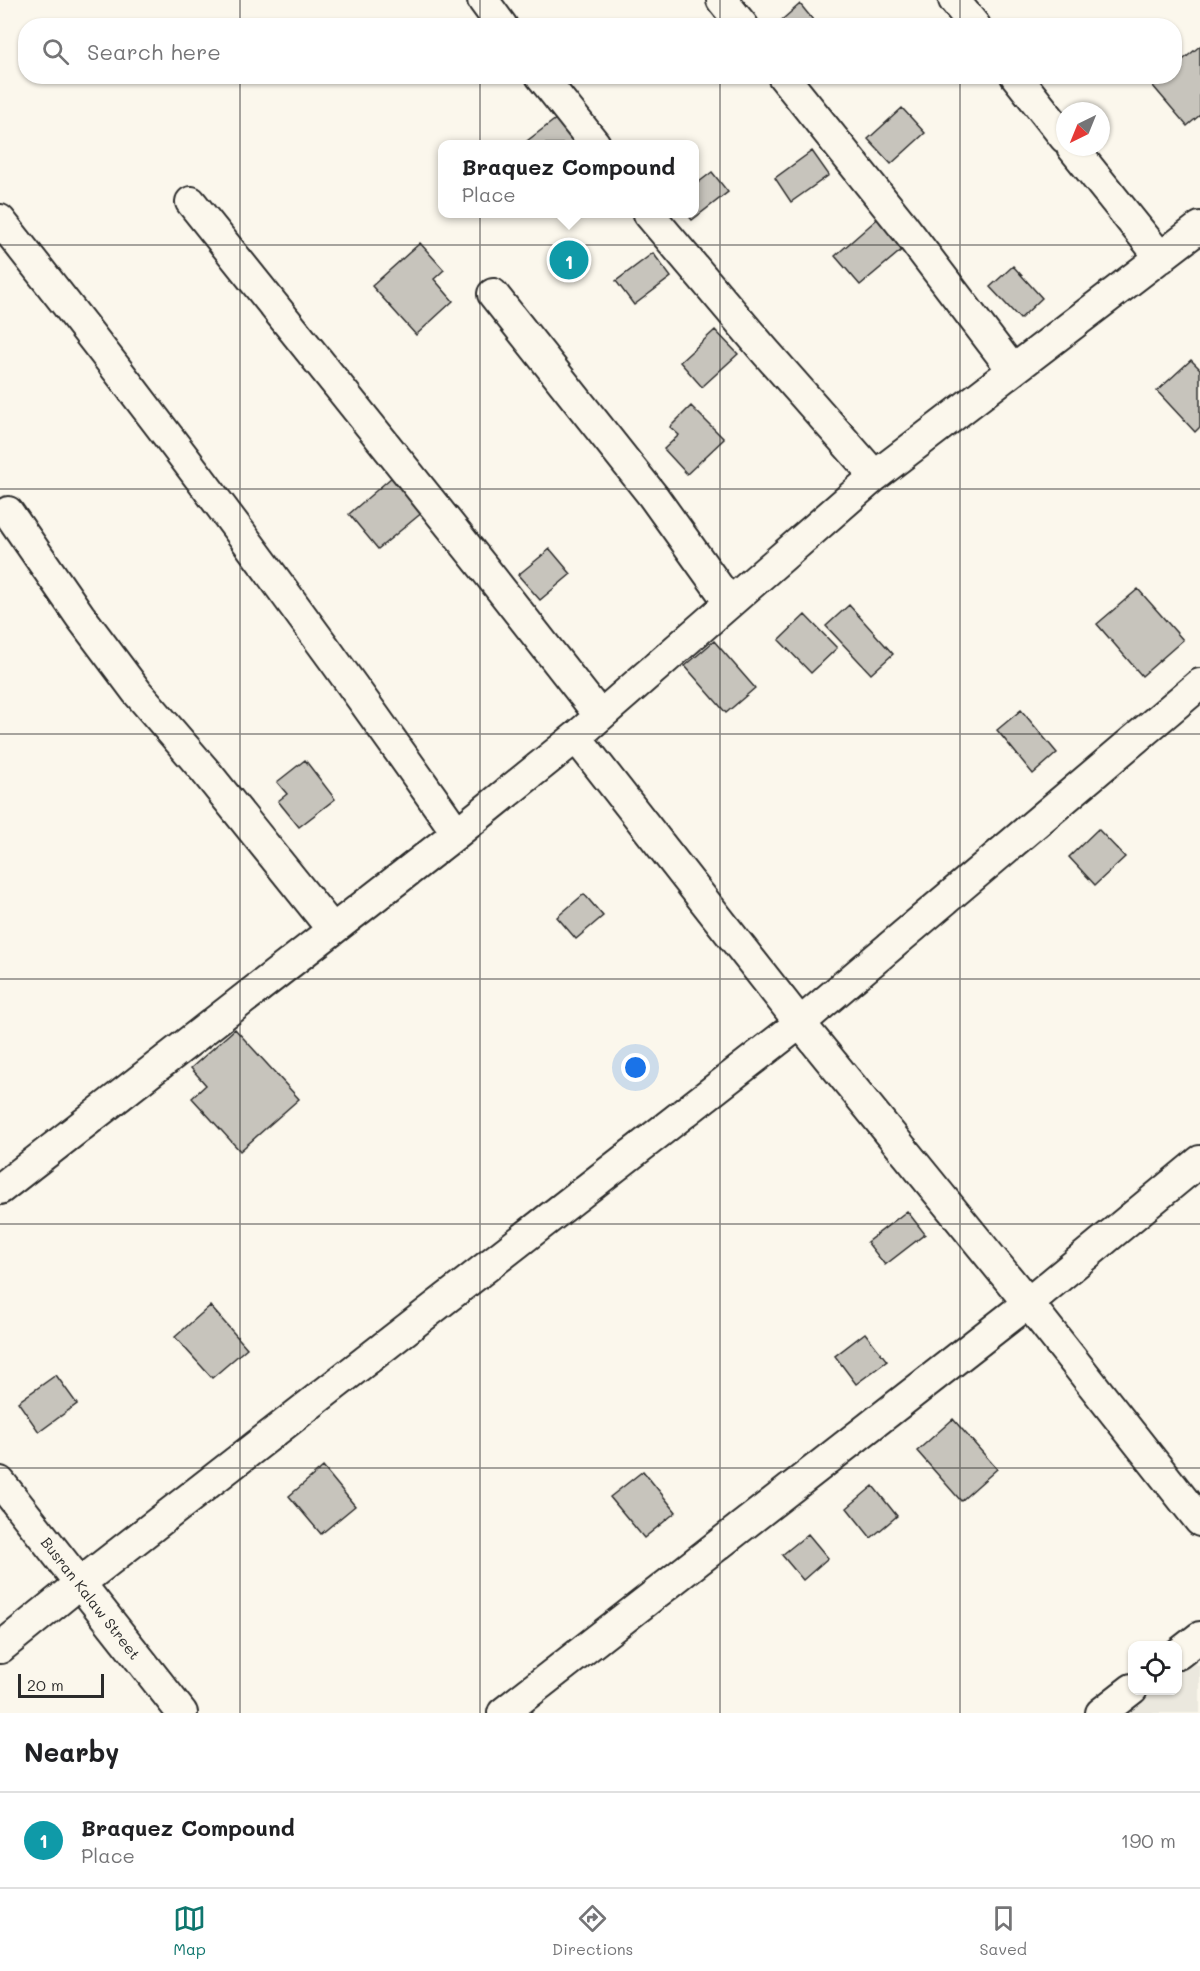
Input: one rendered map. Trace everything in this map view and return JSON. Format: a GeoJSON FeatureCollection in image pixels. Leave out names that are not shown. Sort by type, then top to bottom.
{"type":"FeatureCollection","features":[{"type":"Feature","properties":{"kind":"street"},"geometry":{"type":"LineString","coordinates":[[483,0],[496,18]]}},
{"type":"Feature","properties":{"kind":"street"},"geometry":{"type":"LineString","coordinates":[[722,0],[737,18]]}},
{"type":"Feature","properties":{"kind":"street"},"geometry":{"type":"LineString","coordinates":[[954,0],[969,18]]}},
{"type":"Feature","properties":{"kind":"street"},"geometry":{"type":"LineString","coordinates":[[547,84],[592,140]]}},
{"type":"Feature","properties":{"kind":"street"},"geometry":{"type":"LineString","coordinates":[[789,84],[904,227],[1012,369]]}},
{"type":"Feature","properties":{"kind":"street"},"geometry":{"type":"LineString","coordinates":[[1022,84],[1056,127]]}},
{"type":"Feature","properties":{"kind":"street"},"geometry":{"type":"LineString","coordinates":[[1079,156],[1161,258]]}},
{"type":"Feature","properties":{"kind":"street"},"geometry":{"type":"LineString","coordinates":[[191,202],[477,559],[600,717]]}},
{"type":"Feature","properties":{"kind":"street"},"geometry":{"type":"LineString","coordinates":[[653,218],[764,350],[875,476]]}},
{"type":"Feature","properties":{"kind":"street"},"geometry":{"type":"LineString","coordinates":[[0,220],[203,481],[457,833]]}},
{"type":"Feature","properties":{"kind":"street"},"geometry":{"type":"LineString","coordinates":[[0,1189],[457,833],[576,737],[875,476],[1200,227]]}},
{"type":"Feature","properties":{"kind":"street"},"geometry":{"type":"LineString","coordinates":[[493,294],[654,496],[729,602]]}},
{"type":"Feature","properties":{"kind":"street"},"geometry":{"type":"LineString","coordinates":[[8,512],[80,616],[137,692],[206,772],[332,929]]}},
{"type":"Feature","properties":{"kind":"street"},"geometry":{"type":"LineString","coordinates":[[0,1648],[800,1023],[1200,684]]}},
{"type":"Feature","properties":{"kind":"street"},"geometry":{"type":"LineString","coordinates":[[576,737],[800,1023],[1028,1303],[1200,1521]]}},
{"type":"Feature","properties":{"kind":"street"},"geometry":{"type":"LineString","coordinates":[[503,1713],[1028,1303],[1200,1161]]}},
{"type":"Feature","properties":{"kind":"street","name":"Busran Kalaw Street"},"geometry":{"type":"LineString","coordinates":[[0,1482],[182,1713]]}},
{"type":"Feature","properties":{"kind":"street"},"geometry":{"type":"LineString","coordinates":[[1101,1713],[1128,1692]]}},
{"type":"Feature","properties":{"kind":"shaded area"},"geometry":{"type":"Polygon","coordinates":[[[1191,1662],[1200,1666],[1200,1713],[1121,1713],[1145,1695],[1182,1695],[1182,1667],[1191,1662]]]}},
{"type":"Feature","properties":{"kind":"building"},"geometry":{"type":"Polygon","coordinates":[[[800,4],[811,18],[784,18],[800,4]]]}},
{"type":"Feature","properties":{"kind":"building"},"geometry":{"type":"Polygon","coordinates":[[[1200,46],[1200,115],[1187,126],[1153,86],[1155,84],[1182,84],[1182,61],[1200,46]]]}},
{"type":"Feature","properties":{"kind":"building"},"geometry":{"type":"Polygon","coordinates":[[[902,108],[925,133],[891,164],[868,139],[902,108]]]}},
{"type":"Feature","properties":{"kind":"building"},"geometry":{"type":"Polygon","coordinates":[[[561,115],[581,140],[528,140],[561,115]]]}},
{"type":"Feature","properties":{"kind":"building"},"geometry":{"type":"Polygon","coordinates":[[[812,151],[829,175],[791,202],[775,178],[812,151]]]}},
{"type":"Feature","properties":{"kind":"building"},"geometry":{"type":"Polygon","coordinates":[[[712,172],[728,192],[699,215],[699,182],[712,172]]]}},
{"type":"Feature","properties":{"kind":"building"},"geometry":{"type":"Polygon","coordinates":[[[884,213],[910,243],[860,285],[835,256],[884,213]]]}},
{"type":"Feature","properties":{"kind":"building"},"geometry":{"type":"Polygon","coordinates":[[[420,243],[444,270],[434,279],[453,301],[416,335],[372,286],[420,243]]]}},
{"type":"Feature","properties":{"kind":"building"},"geometry":{"type":"Polygon","coordinates":[[[653,253],[671,277],[634,305],[616,281],[653,253]]]}},
{"type":"Feature","properties":{"kind":"building"},"geometry":{"type":"Polygon","coordinates":[[[1013,266],[1042,298],[1020,319],[990,287],[1013,266]]]}},
{"type":"Feature","properties":{"kind":"building"},"geometry":{"type":"Polygon","coordinates":[[[715,330],[738,354],[702,387],[680,362],[715,330]]]}},
{"type":"Feature","properties":{"kind":"building"},"geometry":{"type":"Polygon","coordinates":[[[1191,360],[1200,369],[1200,427],[1195,432],[1157,391],[1191,360]]]}},
{"type":"Feature","properties":{"kind":"building"},"geometry":{"type":"Polygon","coordinates":[[[691,406],[724,439],[687,474],[664,449],[679,435],[670,427],[691,406]]]}},
{"type":"Feature","properties":{"kind":"building"},"geometry":{"type":"Polygon","coordinates":[[[399,471],[429,507],[378,549],[349,514],[399,471]]]}},
{"type":"Feature","properties":{"kind":"building"},"geometry":{"type":"Polygon","coordinates":[[[550,549],[571,574],[540,600],[518,575],[550,549]]]}},
{"type":"Feature","properties":{"kind":"building"},"geometry":{"type":"Polygon","coordinates":[[[1138,589],[1183,640],[1142,676],[1097,624],[1138,589]]]}},
{"type":"Feature","properties":{"kind":"building"},"geometry":{"type":"Polygon","coordinates":[[[849,605],[893,654],[871,674],[826,626],[849,605]]]}},
{"type":"Feature","properties":{"kind":"building"},"geometry":{"type":"Polygon","coordinates":[[[805,615],[837,648],[811,673],[779,640],[805,615]]]}},
{"type":"Feature","properties":{"kind":"building"},"geometry":{"type":"Polygon","coordinates":[[[714,641],[755,688],[726,713],[685,666],[714,641]]]}},
{"type":"Feature","properties":{"kind":"building"},"geometry":{"type":"Polygon","coordinates":[[[1021,710],[1057,753],[1033,774],[997,730],[1021,710]]]}},
{"type":"Feature","properties":{"kind":"building"},"geometry":{"type":"Polygon","coordinates":[[[305,760],[335,799],[299,827],[278,801],[287,794],[277,782],[305,760]]]}},
{"type":"Feature","properties":{"kind":"building"},"geometry":{"type":"Polygon","coordinates":[[[1098,829],[1125,857],[1095,885],[1069,857],[1098,829]]]}},
{"type":"Feature","properties":{"kind":"building"},"geometry":{"type":"Polygon","coordinates":[[[584,894],[603,916],[576,939],[557,917],[584,894]]]}},
{"type":"Feature","properties":{"kind":"building"},"geometry":{"type":"Polygon","coordinates":[[[235,1029],[299,1099],[240,1151],[192,1098],[206,1085],[191,1068],[235,1029]]]}},
{"type":"Feature","properties":{"kind":"building"},"geometry":{"type":"Polygon","coordinates":[[[907,1211],[925,1234],[885,1265],[867,1242],[907,1211]]]}},
{"type":"Feature","properties":{"kind":"building"},"geometry":{"type":"Polygon","coordinates":[[[210,1306],[247,1348],[212,1378],[175,1337],[210,1306]]]}},
{"type":"Feature","properties":{"kind":"building"},"geometry":{"type":"Polygon","coordinates":[[[865,1333],[887,1361],[856,1384],[835,1356],[865,1333]]]}},
{"type":"Feature","properties":{"kind":"building"},"geometry":{"type":"Polygon","coordinates":[[[56,1375],[77,1404],[39,1432],[18,1402],[56,1375]]]}},
{"type":"Feature","properties":{"kind":"building"},"geometry":{"type":"Polygon","coordinates":[[[953,1419],[997,1469],[961,1501],[917,1451],[953,1419]]]}},
{"type":"Feature","properties":{"kind":"building"},"geometry":{"type":"Polygon","coordinates":[[[323,1467],[355,1506],[321,1534],[289,1496],[323,1467]]]}},
{"type":"Feature","properties":{"kind":"building"},"geometry":{"type":"Polygon","coordinates":[[[643,1471],[676,1512],[644,1538],[610,1497],[643,1471]]]}},
{"type":"Feature","properties":{"kind":"building"},"geometry":{"type":"Polygon","coordinates":[[[873,1486],[897,1516],[871,1538],[847,1508],[873,1486]]]}},
{"type":"Feature","properties":{"kind":"building"},"geometry":{"type":"Polygon","coordinates":[[[808,1534],[828,1558],[803,1580],[782,1555],[808,1534]]]}},
{"type":"Feature","properties":{"kind":"place","name":"Braquez Compound"},"geometry":{"type":"Point","coordinates":[569,260]}}]}
